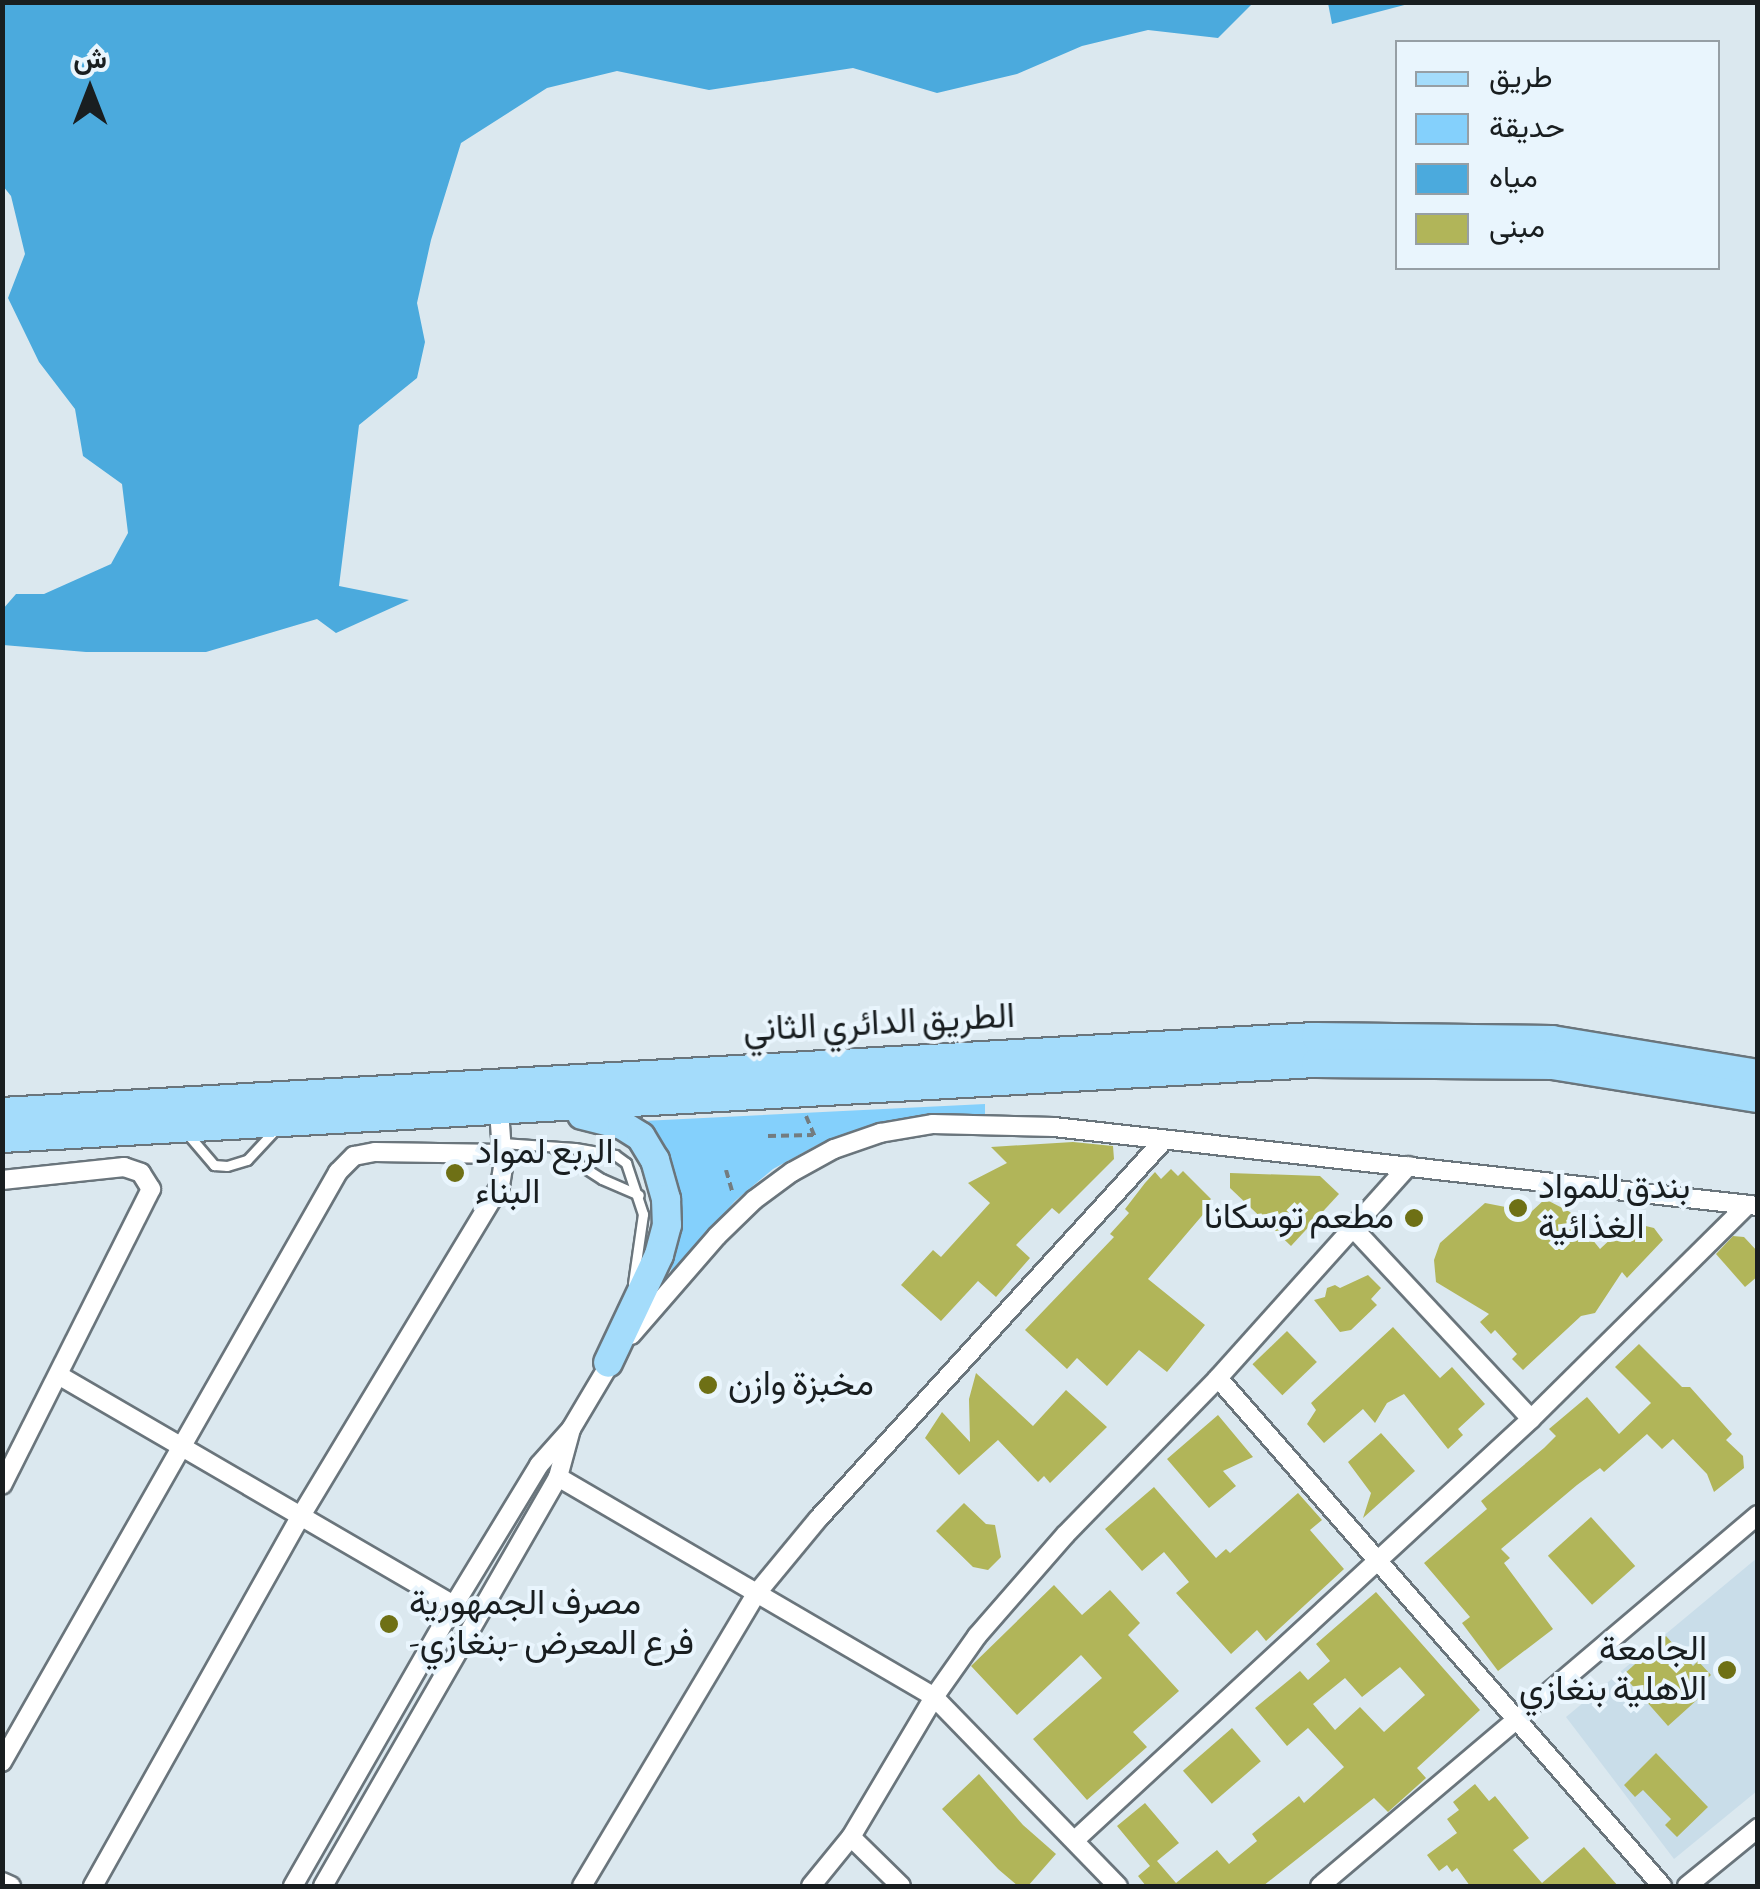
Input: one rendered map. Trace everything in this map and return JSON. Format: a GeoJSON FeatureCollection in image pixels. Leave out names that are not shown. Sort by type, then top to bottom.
{"type":"FeatureCollection","features":[{"type":"Feature","properties":{"kind":"main road","name":"الطريق الدائري الثاني"},"geometry":{"type":"LineString","coordinates":[[2,1138],[796,1093],[889,1074],[1316,1037],[1434,1035],[1602,1046],[1758,1074]]}},
{"type":"Feature","properties":{"kind":"main road","name":"الطريق الدائري الثاني"},"geometry":{"type":"LineString","coordinates":[[2,1112],[889,1074],[1482,1062],[1585,1069],[1758,1098]]}},
{"type":"Feature","properties":{"kind":"main road"},"geometry":{"type":"LineString","coordinates":[[531,1108],[622,1125],[640,1138],[655,1160],[666,1199],[667,1224],[660,1255],[608,1364]]}},
{"type":"Feature","properties":{"kind":"street"},"geometry":{"type":"LineString","coordinates":[[93,1886],[302,1514],[500,1186],[499,1110]]}},
{"type":"Feature","properties":{"kind":"street"},"geometry":{"type":"LineString","coordinates":[[292,1886],[454,1605],[539,1465],[570,1429],[608,1364],[672,1284],[743,1211],[792,1172],[823,1155],[880,1132],[933,1124],[989,1122],[1752,1206]]}},
{"type":"Feature","properties":{"kind":"street"},"geometry":{"type":"LineString","coordinates":[[582,1886],[756,1594],[818,1519],[1164,1140]]}},
{"type":"Feature","properties":{"kind":"street"},"geometry":{"type":"LineString","coordinates":[[2,1762],[344,1165],[354,1156],[374,1152],[502,1149]]}},
{"type":"Feature","properties":{"kind":"street"},"geometry":{"type":"LineString","coordinates":[[811,1886],[851,1837],[934,1697],[1013,1593],[1218,1378],[1408,1166]]}},
{"type":"Feature","properties":{"kind":"street"},"geometry":{"type":"LineString","coordinates":[[2,1180],[124,1167],[141,1173],[151,1189],[2,1485]]}},
{"type":"Feature","properties":{"kind":"street"},"geometry":{"type":"LineString","coordinates":[[1074,1840],[1375,1558],[1531,1419],[1752,1206]]}},
{"type":"Feature","properties":{"kind":"street"},"geometry":{"type":"LineString","coordinates":[[1353,1228],[1531,1419]]}},
{"type":"Feature","properties":{"kind":"street"},"geometry":{"type":"LineString","coordinates":[[60,1376],[184,1444],[454,1605]]}},
{"type":"Feature","properties":{"kind":"street"},"geometry":{"type":"LineString","coordinates":[[1218,1378],[1662,1886]]}},
{"type":"Feature","properties":{"kind":"street"},"geometry":{"type":"LineString","coordinates":[[322,1886],[558,1477],[570,1429]]}},
{"type":"Feature","properties":{"kind":"street"},"geometry":{"type":"LineString","coordinates":[[558,1477],[934,1697],[1118,1886]]}},
{"type":"Feature","properties":{"kind":"street"},"geometry":{"type":"LineString","coordinates":[[1320,1886],[1758,1515]]}},
{"type":"Feature","properties":{"kind":"street"},"geometry":{"type":"LineString","coordinates":[[350,1786],[359,1798],[373,1802]]}},
{"type":"Feature","properties":{"kind":"street"},"geometry":{"type":"LineString","coordinates":[[1686,1886],[1758,1828]]}},
{"type":"Feature","properties":{"kind":"street"},"geometry":{"type":"LineString","coordinates":[[325,1830],[341,1836],[347,1845]]}},
{"type":"Feature","properties":{"kind":"street"},"geometry":{"type":"LineString","coordinates":[[851,1837],[901,1886]]}},
{"type":"Feature","properties":{"kind":"street"},"geometry":{"type":"LineString","coordinates":[[2,1882],[10,1886]]}},
{"type":"Feature","properties":{"kind":"lane"},"geometry":{"type":"LineString","coordinates":[[181,1125],[200,1153],[214,1165],[228,1166],[246,1160],[284,1120]]}},
{"type":"Feature","properties":{"kind":"lane"},"geometry":{"type":"LineString","coordinates":[[552,1146],[602,1179],[639,1195]]}},
{"type":"Feature","properties":{"kind":"lane"},"geometry":{"type":"LineString","coordinates":[[502,1149],[552,1146],[615,1155],[626,1163],[643,1214],[627,1319]]}},
{"type":"Feature","properties":{"kind":"path"},"geometry":{"type":"LineString","coordinates":[[796,1093],[823,1155]]}},
{"type":"Feature","properties":{"kind":"path"},"geometry":{"type":"LineString","coordinates":[[768,1136],[814,1135]]}},
{"type":"Feature","properties":{"kind":"path"},"geometry":{"type":"LineString","coordinates":[[726,1170],[743,1211]]}},
{"type":"Feature","properties":{"kind":"shaded area"},"geometry":{"type":"Polygon","coordinates":[[[1757,1558],[1757,1791],[1674,1859],[1566,1717],[1757,1558]]]}},
{"type":"Feature","properties":{"kind":"green space"},"geometry":{"type":"Polygon","coordinates":[[[985,1104],[985,1114],[887,1121],[817,1145],[773,1169],[735,1201],[670,1276],[681,1214],[676,1174],[645,1132],[643,1121],[985,1104]]]}},
{"type":"Feature","properties":{"kind":"water"},"geometry":{"type":"Polygon","coordinates":[[[3,2],[1253,3],[1218,38],[1148,30],[1082,46],[1017,74],[937,93],[853,68],[709,90],[617,71],[547,88],[461,143],[431,240],[417,303],[425,342],[417,378],[359,425],[339,586],[409,600],[336,633],[317,619],[206,652],[86,652],[3,645],[3,609],[16,594],[44,594],[111,564],[128,533],[122,484],[83,456],[75,409],[39,362],[8,298],[25,254],[11,196],[3,186],[3,2]]]}},
{"type":"Feature","properties":{"kind":"water"},"geometry":{"type":"Polygon","coordinates":[[[1328,2],[1412,3],[1332,24],[1328,2]]]}},
{"type":"Feature","properties":{"kind":"building"},"geometry":{"type":"Polygon","coordinates":[[[1073,1142],[1113,1146],[1114,1159],[1059,1214],[1052,1208],[1016,1245],[1030,1258],[996,1297],[978,1281],[941,1321],[901,1285],[933,1250],[941,1257],[990,1203],[968,1183],[1007,1163],[991,1147],[1073,1142]]]}},
{"type":"Feature","properties":{"kind":"building"},"geometry":{"type":"Polygon","coordinates":[[[1171,1169],[1178,1176],[1183,1171],[1211,1199],[1203,1207],[1206,1211],[1148,1279],[1205,1325],[1167,1372],[1139,1350],[1107,1386],[1077,1358],[1067,1369],[1025,1330],[1114,1237],[1110,1234],[1129,1213],[1125,1209],[1145,1183],[1155,1172],[1161,1179],[1171,1169]]]}},
{"type":"Feature","properties":{"kind":"building"},"geometry":{"type":"Polygon","coordinates":[[[1230,1173],[1320,1176],[1339,1194],[1291,1246],[1230,1188],[1230,1173]]]}},
{"type":"Feature","properties":{"kind":"building"},"geometry":{"type":"Polygon","coordinates":[[[1545,1199],[1570,1212],[1600,1249],[1629,1222],[1654,1228],[1663,1240],[1627,1278],[1622,1272],[1595,1313],[1581,1316],[1523,1370],[1512,1359],[1517,1354],[1495,1330],[1491,1334],[1480,1322],[1489,1314],[1436,1282],[1434,1260],[1440,1243],[1485,1203],[1531,1212],[1545,1199]]]}},
{"type":"Feature","properties":{"kind":"building"},"geometry":{"type":"Polygon","coordinates":[[[1733,1236],[1744,1237],[1758,1252],[1758,1276],[1745,1287],[1716,1254],[1733,1236]]]}},
{"type":"Feature","properties":{"kind":"building"},"geometry":{"type":"Polygon","coordinates":[[[1368,1275],[1381,1288],[1371,1299],[1377,1305],[1351,1330],[1340,1332],[1314,1300],[1325,1297],[1327,1288],[1340,1288],[1368,1275]]]}},
{"type":"Feature","properties":{"kind":"building"},"geometry":{"type":"Polygon","coordinates":[[[1393,1327],[1440,1378],[1452,1367],[1485,1404],[1458,1429],[1463,1435],[1448,1449],[1404,1394],[1387,1403],[1375,1423],[1363,1409],[1324,1443],[1307,1424],[1316,1410],[1311,1403],[1393,1327]]]}},
{"type":"Feature","properties":{"kind":"building"},"geometry":{"type":"Polygon","coordinates":[[[1287,1331],[1317,1362],[1282,1395],[1252,1364],[1287,1331]]]}},
{"type":"Feature","properties":{"kind":"building"},"geometry":{"type":"Polygon","coordinates":[[[1639,1344],[1682,1387],[1690,1387],[1732,1434],[1726,1440],[1743,1456],[1744,1468],[1714,1492],[1707,1474],[1673,1439],[1662,1449],[1647,1434],[1604,1472],[1600,1468],[1577,1485],[1501,1549],[1510,1558],[1504,1563],[1553,1629],[1498,1671],[1462,1623],[1470,1617],[1424,1563],[1487,1509],[1481,1501],[1544,1448],[1556,1436],[1549,1429],[1587,1397],[1619,1434],[1651,1403],[1615,1367],[1639,1344]]]}},
{"type":"Feature","properties":{"kind":"building"},"geometry":{"type":"Polygon","coordinates":[[[976,1373],[1033,1426],[1066,1390],[1107,1427],[1050,1483],[1044,1476],[1038,1482],[998,1440],[959,1475],[925,1438],[942,1412],[970,1442],[969,1399],[976,1373]]]}},
{"type":"Feature","properties":{"kind":"building"},"geometry":{"type":"Polygon","coordinates":[[[1218,1415],[1253,1457],[1223,1471],[1236,1486],[1209,1508],[1167,1459],[1218,1415]]]}},
{"type":"Feature","properties":{"kind":"building"},"geometry":{"type":"Polygon","coordinates":[[[1381,1433],[1415,1471],[1363,1518],[1371,1493],[1348,1462],[1381,1433]]]}},
{"type":"Feature","properties":{"kind":"building"},"geometry":{"type":"Polygon","coordinates":[[[1154,1487],[1216,1558],[1226,1549],[1230,1553],[1298,1493],[1322,1520],[1310,1530],[1344,1569],[1266,1641],[1257,1630],[1231,1654],[1176,1593],[1189,1582],[1164,1552],[1142,1571],[1105,1529],[1154,1487]]]}},
{"type":"Feature","properties":{"kind":"building"},"geometry":{"type":"Polygon","coordinates":[[[964,1503],[986,1524],[995,1525],[1001,1557],[988,1570],[973,1567],[936,1531],[964,1503]]]}},
{"type":"Feature","properties":{"kind":"building"},"geometry":{"type":"Polygon","coordinates":[[[1591,1517],[1635,1566],[1592,1605],[1548,1556],[1591,1517]]]}},
{"type":"Feature","properties":{"kind":"building"},"geometry":{"type":"Polygon","coordinates":[[[1054,1585],[1082,1615],[1110,1590],[1140,1623],[1128,1635],[1179,1691],[1133,1732],[1147,1747],[1087,1800],[1033,1739],[1102,1678],[1081,1655],[1017,1715],[971,1666],[1054,1585]]]}},
{"type":"Feature","properties":{"kind":"building"},"geometry":{"type":"Polygon","coordinates":[[[1376,1592],[1480,1710],[1417,1768],[1426,1778],[1388,1812],[1374,1798],[1263,1886],[1146,1886],[1138,1876],[1150,1866],[1117,1826],[1145,1803],[1179,1843],[1157,1861],[1176,1883],[1217,1850],[1229,1864],[1257,1841],[1252,1834],[1299,1796],[1304,1803],[1344,1767],[1308,1728],[1287,1746],[1255,1708],[1300,1671],[1308,1680],[1330,1661],[1316,1644],[1376,1592]],[[1400,1667],[1362,1697],[1345,1678],[1313,1704],[1335,1730],[1360,1707],[1384,1732],[1425,1695],[1400,1667]]]}},
{"type":"Feature","properties":{"kind":"building"},"geometry":{"type":"Polygon","coordinates":[[[1666,1636],[1693,1666],[1698,1661],[1711,1675],[1700,1685],[1708,1690],[1668,1726],[1623,1675],[1666,1636]]]}},
{"type":"Feature","properties":{"kind":"building"},"geometry":{"type":"Polygon","coordinates":[[[1232,1728],[1261,1761],[1212,1804],[1183,1771],[1232,1728]]]}},
{"type":"Feature","properties":{"kind":"building"},"geometry":{"type":"Polygon","coordinates":[[[1656,1753],[1708,1807],[1677,1837],[1665,1825],[1671,1819],[1643,1790],[1635,1797],[1624,1785],[1656,1753]]]}},
{"type":"Feature","properties":{"kind":"building"},"geometry":{"type":"Polygon","coordinates":[[[979,1774],[1023,1825],[1056,1854],[1028,1886],[1018,1886],[998,1869],[942,1809],[979,1774]]]}},
{"type":"Feature","properties":{"kind":"building"},"geometry":{"type":"Polygon","coordinates":[[[1475,1784],[1489,1801],[1495,1796],[1529,1838],[1513,1850],[1542,1883],[1584,1847],[1618,1886],[1470,1886],[1457,1868],[1452,1872],[1447,1865],[1439,1871],[1427,1855],[1457,1833],[1447,1819],[1459,1810],[1453,1802],[1475,1784]]]}},
{"type":"Feature","properties":{"kind":"place","name":"الربع لمواد البناء"},"geometry":{"type":"Point","coordinates":[455,1173]}},
{"type":"Feature","properties":{"kind":"place","name":"بندق للمواد الغذائية"},"geometry":{"type":"Point","coordinates":[1518,1208]}},
{"type":"Feature","properties":{"kind":"place","name":"مطعم توسكانا"},"geometry":{"type":"Point","coordinates":[1414,1218]}},
{"type":"Feature","properties":{"kind":"place","name":"مخبزة وازن"},"geometry":{"type":"Point","coordinates":[708,1385]}},
{"type":"Feature","properties":{"kind":"place","name":"مصرف الجمهورية -فرع المعرض -بنغازي"},"geometry":{"type":"Point","coordinates":[389,1624]}},
{"type":"Feature","properties":{"kind":"place","name":"الجامعة الاهلية بنغازي"},"geometry":{"type":"Point","coordinates":[1727,1670]}}]}
